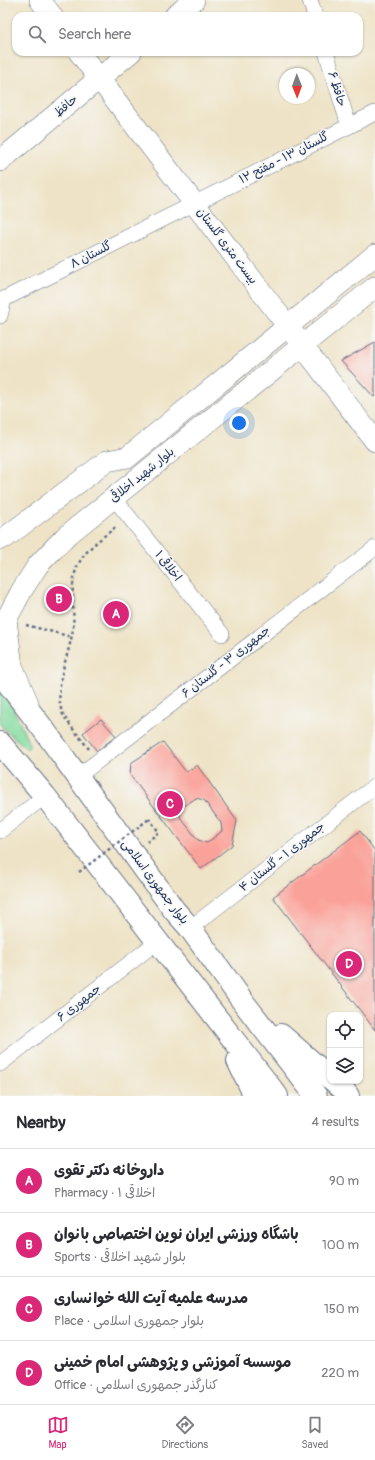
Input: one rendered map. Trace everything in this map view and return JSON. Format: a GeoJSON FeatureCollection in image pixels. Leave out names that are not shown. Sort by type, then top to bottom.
{"type":"FeatureCollection","features":[{"type":"Feature","properties":{"kind":"main road"},"geometry":{"type":"LineString","coordinates":[[40,0],[49,12]]}},
{"type":"Feature","properties":{"kind":"main road"},"geometry":{"type":"LineString","coordinates":[[180,12],[194,0]]}},
{"type":"Feature","properties":{"kind":"main road","name":"بیست متری گلستان"},"geometry":{"type":"LineString","coordinates":[[82,56],[375,441]]}},
{"type":"Feature","properties":{"kind":"main road","name":"حافظ"},"geometry":{"type":"LineString","coordinates":[[0,161],[126,56]]}},
{"type":"Feature","properties":{"kind":"main road","name":"بلوار شهید اخلاقی"},"geometry":{"type":"LineString","coordinates":[[0,539],[6,537],[107,461],[128,457],[375,255]]}},
{"type":"Feature","properties":{"kind":"main road","name":"بلوار شهید اخلاقی"},"geometry":{"type":"LineString","coordinates":[[6,620],[22,590],[38,565],[66,537],[375,287]]}},
{"type":"Feature","properties":{"kind":"main road"},"geometry":{"type":"LineString","coordinates":[[6,620],[12,666],[33,714]]}},
{"type":"Feature","properties":{"kind":"main road","name":"بلوار جمهوری اسلامی"},"geometry":{"type":"LineString","coordinates":[[0,673],[33,714],[174,910],[190,928],[244,1003],[314,1093]]}},
{"type":"Feature","properties":{"kind":"main road"},"geometry":{"type":"LineString","coordinates":[[0,743],[45,796],[277,1096]]}},
{"type":"Feature","properties":{"kind":"main road"},"geometry":{"type":"LineString","coordinates":[[244,1003],[327,1075]]}},
{"type":"Feature","properties":{"kind":"main road"},"geometry":{"type":"LineString","coordinates":[[219,1022],[255,1096]]}},
{"type":"Feature","properties":{"kind":"main road"},"geometry":{"type":"LineString","coordinates":[[337,1084],[348,1096]]}},
{"type":"Feature","properties":{"kind":"street"},"geometry":{"type":"LineString","coordinates":[[310,0],[314,12]]}},
{"type":"Feature","properties":{"kind":"street","name":"حافظ ۶"},"geometry":{"type":"LineString","coordinates":[[327,56],[349,126]]}},
{"type":"Feature","properties":{"kind":"street","name":"گلستان ۱۳ - مفتح ۱۲"},"geometry":{"type":"LineString","coordinates":[[194,203],[375,113]]}},
{"type":"Feature","properties":{"kind":"street","name":"گلستان ۸"},"geometry":{"type":"LineString","coordinates":[[0,316],[2,294],[194,203]]}},
{"type":"Feature","properties":{"kind":"street","name":"اخلاقی ۱"},"geometry":{"type":"LineString","coordinates":[[114,498],[222,634]]}},
{"type":"Feature","properties":{"kind":"street","name":"جمهوری ۳ - گلستان ۶"},"geometry":{"type":"LineString","coordinates":[[77,776],[375,548]]}},
{"type":"Feature","properties":{"kind":"street","name":"جمهوری ۱ - گلستان ۴"},"geometry":{"type":"LineString","coordinates":[[190,928],[375,786]]}},
{"type":"Feature","properties":{"kind":"street"},"geometry":{"type":"LineString","coordinates":[[0,831],[45,796]]}},
{"type":"Feature","properties":{"kind":"street","name":"جمهوری ۶"},"geometry":{"type":"LineString","coordinates":[[0,1064],[158,941]]}},
{"type":"Feature","properties":{"kind":"path"},"geometry":{"type":"LineString","coordinates":[[98,761],[62,713],[60,699],[60,687],[72,637],[73,583],[77,568],[86,551],[129,517]]}},
{"type":"Feature","properties":{"kind":"path"},"geometry":{"type":"LineString","coordinates":[[6,620],[72,637]]}},
{"type":"Feature","properties":{"kind":"path"},"geometry":{"type":"LineString","coordinates":[[79,872],[149,819],[159,832]]}},
{"type":"Feature","properties":{"kind":"green space"},"geometry":{"type":"Polygon","coordinates":[[[0,690],[5,695],[20,724],[30,746],[27,749],[0,725],[0,690]]]}},
{"type":"Feature","properties":{"kind":"building"},"geometry":{"type":"Polygon","coordinates":[[[375,342],[375,396],[374,397],[341,361],[375,342]]]}},
{"type":"Feature","properties":{"kind":"building"},"geometry":{"type":"Polygon","coordinates":[[[101,719],[116,736],[97,751],[83,733],[101,719]]]}},
{"type":"Feature","properties":{"kind":"building"},"geometry":{"type":"Polygon","coordinates":[[[163,742],[186,772],[197,765],[237,821],[232,845],[201,869],[130,775],[131,763],[163,742]],[[196,798],[181,808],[180,817],[198,840],[207,843],[222,831],[221,823],[204,800],[196,798]]]}},
{"type":"Feature","properties":{"kind":"building"},"geometry":{"type":"Polygon","coordinates":[[[360,831],[375,851],[375,1030],[363,1014],[363,1012],[361,1012],[273,897],[360,831]]]}},
{"type":"Feature","properties":{"kind":"place","name":"باشگاه ورزشی ایران نوین اختصاصی بانوان"},"geometry":{"type":"Point","coordinates":[59,599]}},
{"type":"Feature","properties":{"kind":"place","name":"داروخانه دکتر تقوی"},"geometry":{"type":"Point","coordinates":[116,614]}},
{"type":"Feature","properties":{"kind":"place","name":"مدرسه علمیه آیت الله خوانساری"},"geometry":{"type":"Point","coordinates":[170,804]}},
{"type":"Feature","properties":{"kind":"place","name":"موسسه آموزشی و پژوهشی امام خمینی"},"geometry":{"type":"Point","coordinates":[349,964]}}]}
